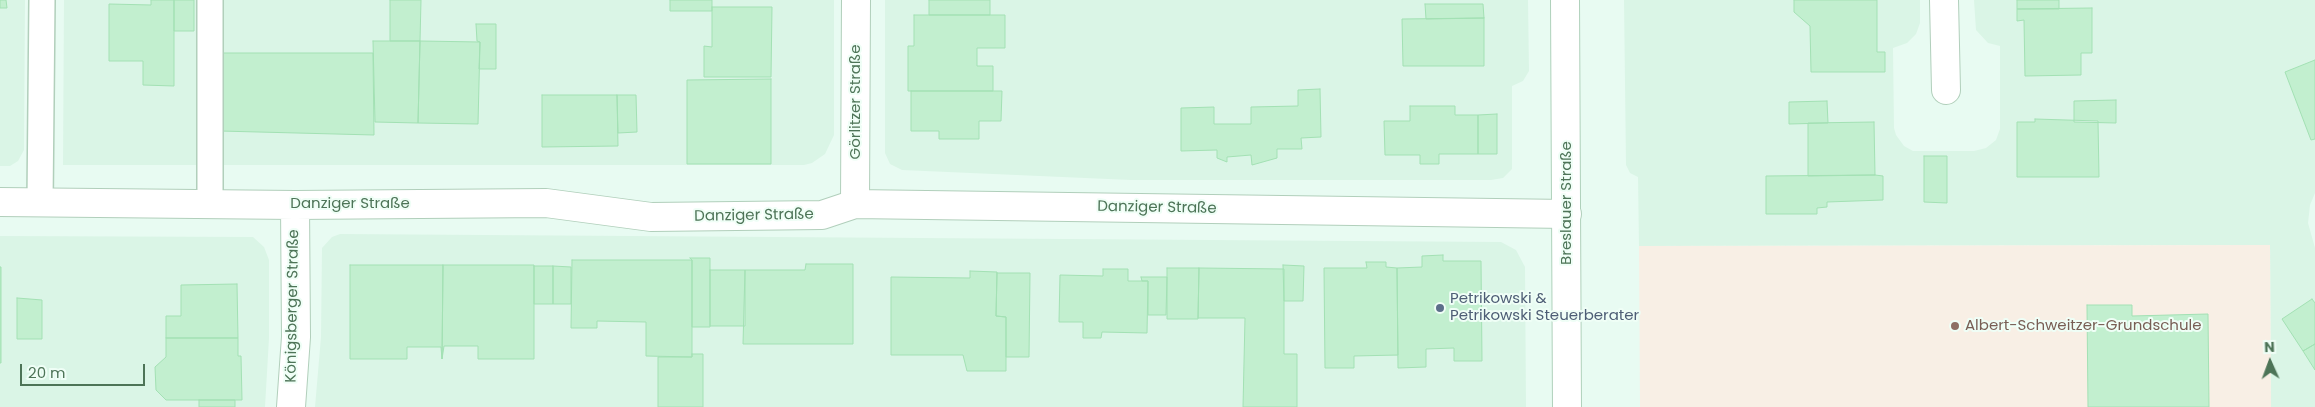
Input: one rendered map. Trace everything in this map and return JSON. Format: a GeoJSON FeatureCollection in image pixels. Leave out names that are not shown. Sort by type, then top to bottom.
{"type":"FeatureCollection","features":[{"type":"Feature","properties":{"kind":"street","name":"Görlitzer Straße"},"geometry":{"type":"LineString","coordinates":[[855,204],[856,0]]}},
{"type":"Feature","properties":{"kind":"street","name":"Breslauer Straße"},"geometry":{"type":"LineString","coordinates":[[1565,0],[1568,407]]}},
{"type":"Feature","properties":{"kind":"street"},"geometry":{"type":"LineString","coordinates":[[1944,0],[1946,90]]}},
{"type":"Feature","properties":{"kind":"street","name":"Danziger Straße"},"geometry":{"type":"LineString","coordinates":[[0,202],[210,204],[546,203],[651,217],[822,215],[855,204],[1567,214]]}},
{"type":"Feature","properties":{"kind":"street","name":"Königsberger Straße"},"geometry":{"type":"LineString","coordinates":[[290,407],[296,337],[295,204]]}},
{"type":"Feature","properties":{"kind":"lane"},"geometry":{"type":"LineString","coordinates":[[40,202],[42,0]]}},
{"type":"Feature","properties":{"kind":"lane"},"geometry":{"type":"LineString","coordinates":[[210,0],[210,204]]}},
{"type":"Feature","properties":{"kind":"shaded area"},"geometry":{"type":"Polygon","coordinates":[[[0,0],[25,0],[24,150],[18,161],[10,166],[0,166],[0,0]]]}},
{"type":"Feature","properties":{"kind":"shaded area"},"geometry":{"type":"Polygon","coordinates":[[[64,0],[834,0],[834,135],[825,154],[812,163],[804,165],[63,165],[64,0]]]}},
{"type":"Feature","properties":{"kind":"shaded area"},"geometry":{"type":"Polygon","coordinates":[[[885,0],[1528,0],[1529,71],[1523,81],[1512,86],[1512,169],[1503,178],[1491,180],[1131,180],[902,170],[890,164],[885,153],[885,0]]]}},
{"type":"Feature","properties":{"kind":"shaded area"},"geometry":{"type":"Polygon","coordinates":[[[1624,0],[1920,0],[1920,23],[1916,34],[1907,43],[1893,48],[1894,128],[1896,135],[1904,146],[1913,151],[1974,151],[1986,148],[1996,140],[2000,129],[2000,46],[1988,43],[1976,30],[1974,0],[2315,0],[2315,193],[2310,205],[2308,223],[2315,248],[2315,407],[2271,407],[2270,245],[1639,246],[1638,177],[1630,173],[1626,165],[1624,0]]]}},
{"type":"Feature","properties":{"kind":"shaded area"},"geometry":{"type":"Polygon","coordinates":[[[340,234],[1501,242],[1516,250],[1525,267],[1526,407],[315,407],[321,337],[322,248],[332,237],[340,234]]]}},
{"type":"Feature","properties":{"kind":"shaded area"},"geometry":{"type":"Polygon","coordinates":[[[0,236],[253,237],[264,247],[269,260],[269,338],[265,407],[0,407],[0,236]]]}},
{"type":"Feature","properties":{"kind":"shaded area","name":"Albert-Schweitzer-Grundschule"},"geometry":{"type":"Polygon","coordinates":[[[2270,245],[2271,407],[1640,407],[1639,246],[2270,245]]]}},
{"type":"Feature","properties":{"kind":"building"},"geometry":{"type":"Polygon","coordinates":[[[0,0],[6,0],[7,8],[0,8],[0,0]]]}},
{"type":"Feature","properties":{"kind":"building"},"geometry":{"type":"Polygon","coordinates":[[[151,0],[174,0],[174,86],[143,85],[143,61],[109,61],[109,4],[151,5],[151,0]]]}},
{"type":"Feature","properties":{"kind":"building"},"geometry":{"type":"Polygon","coordinates":[[[174,0],[194,0],[194,31],[174,31],[174,0]]]}},
{"type":"Feature","properties":{"kind":"building"},"geometry":{"type":"Polygon","coordinates":[[[390,0],[421,0],[420,41],[390,41],[390,0]]]}},
{"type":"Feature","properties":{"kind":"building"},"geometry":{"type":"Polygon","coordinates":[[[670,0],[712,0],[712,11],[670,11],[670,0]]]}},
{"type":"Feature","properties":{"kind":"building"},"geometry":{"type":"Polygon","coordinates":[[[929,0],[990,0],[990,15],[929,15],[929,0]]]}},
{"type":"Feature","properties":{"kind":"building"},"geometry":{"type":"Polygon","coordinates":[[[1794,0],[1877,0],[1877,52],[1885,52],[1885,72],[1811,72],[1810,26],[1794,12],[1794,0]]]}},
{"type":"Feature","properties":{"kind":"building"},"geometry":{"type":"Polygon","coordinates":[[[2017,0],[2059,0],[2059,9],[2017,9],[2017,0]]]}},
{"type":"Feature","properties":{"kind":"building"},"geometry":{"type":"Polygon","coordinates":[[[1425,4],[1483,4],[1484,18],[1426,19],[1425,4]]]}},
{"type":"Feature","properties":{"kind":"building"},"geometry":{"type":"Polygon","coordinates":[[[712,7],[772,7],[771,77],[704,77],[704,46],[712,47],[712,7]]]}},
{"type":"Feature","properties":{"kind":"building"},"geometry":{"type":"Polygon","coordinates":[[[2092,8],[2092,53],[2081,53],[2081,75],[2025,76],[2024,20],[2017,21],[2017,9],[2092,8]]]}},
{"type":"Feature","properties":{"kind":"building"},"geometry":{"type":"Polygon","coordinates":[[[914,15],[1005,15],[1005,48],[977,48],[977,66],[993,66],[993,91],[908,91],[908,46],[914,46],[914,15]]]}},
{"type":"Feature","properties":{"kind":"building"},"geometry":{"type":"Polygon","coordinates":[[[1484,18],[1484,66],[1403,66],[1402,19],[1484,18]]]}},
{"type":"Feature","properties":{"kind":"building"},"geometry":{"type":"Polygon","coordinates":[[[476,24],[496,24],[496,69],[479,69],[480,42],[477,41],[476,24]]]}},
{"type":"Feature","properties":{"kind":"building"},"geometry":{"type":"Polygon","coordinates":[[[373,41],[420,41],[418,123],[375,122],[373,41]]]}},
{"type":"Feature","properties":{"kind":"building"},"geometry":{"type":"Polygon","coordinates":[[[420,41],[480,42],[478,124],[418,123],[420,41]]]}},
{"type":"Feature","properties":{"kind":"building"},"geometry":{"type":"Polygon","coordinates":[[[220,53],[373,53],[374,135],[220,131],[220,53]]]}},
{"type":"Feature","properties":{"kind":"building"},"geometry":{"type":"Polygon","coordinates":[[[2315,60],[2315,139],[2311,140],[2285,72],[2315,60]]]}},
{"type":"Feature","properties":{"kind":"building"},"geometry":{"type":"Polygon","coordinates":[[[771,79],[771,164],[687,164],[687,80],[771,79]]]}},
{"type":"Feature","properties":{"kind":"building"},"geometry":{"type":"Polygon","coordinates":[[[1320,89],[1321,137],[1301,138],[1302,149],[1277,149],[1277,158],[1252,165],[1251,155],[1227,157],[1227,162],[1217,158],[1217,150],[1181,151],[1181,108],[1214,107],[1214,124],[1251,124],[1251,107],[1298,106],[1298,90],[1320,89]]]}},
{"type":"Feature","properties":{"kind":"building"},"geometry":{"type":"Polygon","coordinates":[[[911,91],[1002,91],[1001,121],[979,121],[979,139],[939,139],[939,131],[911,131],[911,91]]]}},
{"type":"Feature","properties":{"kind":"building"},"geometry":{"type":"Polygon","coordinates":[[[542,95],[617,95],[618,146],[542,147],[542,95]]]}},
{"type":"Feature","properties":{"kind":"building"},"geometry":{"type":"Polygon","coordinates":[[[617,95],[636,95],[637,132],[618,133],[617,95]]]}},
{"type":"Feature","properties":{"kind":"building"},"geometry":{"type":"Polygon","coordinates":[[[2116,100],[2116,123],[2074,122],[2074,101],[2116,100]]]}},
{"type":"Feature","properties":{"kind":"building"},"geometry":{"type":"Polygon","coordinates":[[[1827,101],[1828,123],[1789,124],[1789,102],[1827,101]]]}},
{"type":"Feature","properties":{"kind":"building"},"geometry":{"type":"Polygon","coordinates":[[[1410,106],[1455,106],[1455,115],[1478,115],[1478,154],[1439,154],[1439,164],[1420,164],[1420,155],[1385,155],[1384,121],[1410,121],[1410,106]]]}},
{"type":"Feature","properties":{"kind":"building"},"geometry":{"type":"Polygon","coordinates":[[[1497,114],[1497,154],[1478,154],[1478,115],[1497,114]]]}},
{"type":"Feature","properties":{"kind":"building"},"geometry":{"type":"Polygon","coordinates":[[[2035,119],[2098,121],[2099,177],[2017,177],[2017,122],[2035,122],[2035,119]]]}},
{"type":"Feature","properties":{"kind":"building"},"geometry":{"type":"Polygon","coordinates":[[[1874,122],[1875,175],[1808,176],[1808,123],[1874,122]]]}},
{"type":"Feature","properties":{"kind":"building"},"geometry":{"type":"Polygon","coordinates":[[[1924,156],[1947,156],[1947,203],[1924,202],[1924,156]]]}},
{"type":"Feature","properties":{"kind":"building"},"geometry":{"type":"Polygon","coordinates":[[[1766,176],[1883,176],[1883,200],[1827,202],[1827,207],[1817,208],[1817,214],[1766,214],[1766,176]]]}},
{"type":"Feature","properties":{"kind":"building","name":"Petrikowski & Petrikowski Steuerberater"},"geometry":{"type":"Polygon","coordinates":[[[1443,255],[1443,261],[1481,261],[1482,361],[1454,361],[1454,348],[1426,349],[1426,367],[1398,368],[1397,268],[1422,267],[1422,256],[1443,255]]]}},
{"type":"Feature","properties":{"kind":"building"},"geometry":{"type":"Polygon","coordinates":[[[690,258],[710,258],[710,327],[692,327],[692,260],[690,258]]]}},
{"type":"Feature","properties":{"kind":"building"},"geometry":{"type":"Polygon","coordinates":[[[572,260],[692,260],[692,357],[646,356],[646,322],[597,321],[597,328],[571,328],[572,260]]]}},
{"type":"Feature","properties":{"kind":"building"},"geometry":{"type":"Polygon","coordinates":[[[1366,262],[1386,262],[1386,267],[1397,268],[1398,355],[1354,356],[1354,368],[1325,368],[1324,268],[1367,268],[1366,262]]]}},
{"type":"Feature","properties":{"kind":"building"},"geometry":{"type":"Polygon","coordinates":[[[806,264],[853,264],[853,344],[743,344],[745,270],[805,270],[806,264]]]}},
{"type":"Feature","properties":{"kind":"building"},"geometry":{"type":"Polygon","coordinates":[[[350,265],[443,265],[442,359],[441,347],[407,347],[407,359],[350,359],[350,265]]]}},
{"type":"Feature","properties":{"kind":"building"},"geometry":{"type":"Polygon","coordinates":[[[443,265],[534,265],[534,359],[478,359],[478,346],[444,346],[442,359],[443,265]]]}},
{"type":"Feature","properties":{"kind":"building"},"geometry":{"type":"Polygon","coordinates":[[[1283,265],[1304,266],[1303,301],[1284,301],[1283,265]]]}},
{"type":"Feature","properties":{"kind":"building"},"geometry":{"type":"Polygon","coordinates":[[[534,266],[553,266],[553,304],[534,304],[534,266]]]}},
{"type":"Feature","properties":{"kind":"building"},"geometry":{"type":"Polygon","coordinates":[[[553,266],[571,267],[571,304],[553,304],[553,266]]]}},
{"type":"Feature","properties":{"kind":"building"},"geometry":{"type":"Polygon","coordinates":[[[1,267],[1,363],[0,363],[1,267]]]}},
{"type":"Feature","properties":{"kind":"building"},"geometry":{"type":"Polygon","coordinates":[[[1167,268],[1199,268],[1198,319],[1167,319],[1167,268]]]}},
{"type":"Feature","properties":{"kind":"building"},"geometry":{"type":"Polygon","coordinates":[[[1199,268],[1284,269],[1284,354],[1297,354],[1297,407],[1243,407],[1245,318],[1198,318],[1199,268]]]}},
{"type":"Feature","properties":{"kind":"building"},"geometry":{"type":"Polygon","coordinates":[[[1103,269],[1128,269],[1128,281],[1148,281],[1147,333],[1102,332],[1101,338],[1083,338],[1083,322],[1059,322],[1060,275],[1103,276],[1103,269]]]}},
{"type":"Feature","properties":{"kind":"building"},"geometry":{"type":"Polygon","coordinates":[[[710,270],[745,270],[745,326],[710,326],[710,270]]]}},
{"type":"Feature","properties":{"kind":"building"},"geometry":{"type":"Polygon","coordinates":[[[970,271],[997,272],[996,316],[1006,317],[1006,371],[967,371],[963,355],[891,355],[891,277],[970,278],[970,271]]]}},
{"type":"Feature","properties":{"kind":"building"},"geometry":{"type":"Polygon","coordinates":[[[997,273],[1030,273],[1029,357],[1006,357],[1006,317],[996,316],[997,273]]]}},
{"type":"Feature","properties":{"kind":"building"},"geometry":{"type":"Polygon","coordinates":[[[1141,277],[1167,277],[1166,315],[1148,315],[1148,281],[1142,281],[1141,277]]]}},
{"type":"Feature","properties":{"kind":"building"},"geometry":{"type":"Polygon","coordinates":[[[237,284],[238,338],[166,338],[166,316],[181,316],[181,285],[237,284]]]}},
{"type":"Feature","properties":{"kind":"building"},"geometry":{"type":"Polygon","coordinates":[[[17,298],[42,300],[42,339],[17,339],[17,298]]]}},
{"type":"Feature","properties":{"kind":"building"},"geometry":{"type":"Polygon","coordinates":[[[2312,299],[2315,303],[2315,344],[2303,351],[2282,319],[2312,299]]]}},
{"type":"Feature","properties":{"kind":"building"},"geometry":{"type":"Polygon","coordinates":[[[2087,305],[2132,305],[2132,316],[2208,314],[2209,407],[2088,407],[2087,305]]]}},
{"type":"Feature","properties":{"kind":"building"},"geometry":{"type":"Polygon","coordinates":[[[166,338],[238,338],[238,356],[241,356],[242,400],[166,400],[156,390],[155,367],[166,357],[166,338]]]}},
{"type":"Feature","properties":{"kind":"building"},"geometry":{"type":"Polygon","coordinates":[[[2315,344],[2315,370],[2303,351],[2315,344]]]}},
{"type":"Feature","properties":{"kind":"building"},"geometry":{"type":"Polygon","coordinates":[[[692,354],[703,354],[703,407],[658,407],[658,357],[692,357],[692,354]]]}},
{"type":"Feature","properties":{"kind":"building"},"geometry":{"type":"Polygon","coordinates":[[[199,400],[235,400],[235,407],[199,407],[199,400]]]}},
{"type":"Feature","properties":{"kind":"place","name":"Petrikowski & Petrikowski Steuerberater"},"geometry":{"type":"Point","coordinates":[1440,308]}},
{"type":"Feature","properties":{"kind":"place","name":"Albert-Schweitzer-Grundschule"},"geometry":{"type":"Point","coordinates":[1955,326]}}]}
